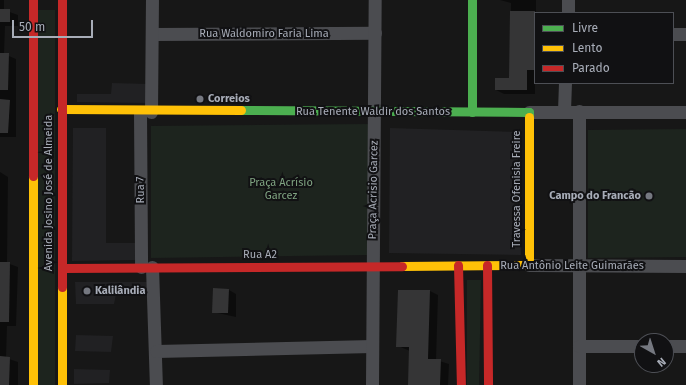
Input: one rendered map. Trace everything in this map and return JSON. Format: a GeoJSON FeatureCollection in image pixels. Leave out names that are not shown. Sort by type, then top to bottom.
{"type":"FeatureCollection","features":[{"type":"Feature","properties":{"kind":"street","name":"Rua 7"},"geometry":{"type":"LineString","coordinates":[[152,0],[152,34],[146,112],[147,267],[156,351],[156,385]]}},
{"type":"Feature","properties":{"kind":"street","name":"Praça Acrisio Garcez"},"geometry":{"type":"LineString","coordinates":[[372,385],[376,0]]}},
{"type":"Feature","properties":{"kind":"street"},"geometry":{"type":"LineString","coordinates":[[472,0],[472,112]]}},
{"type":"Feature","properties":{"kind":"street"},"geometry":{"type":"LineString","coordinates":[[568,0],[568,12]]}},
{"type":"Feature","properties":{"kind":"street","name":"Avenida Josino José de Almeida"},"geometry":{"type":"LineString","coordinates":[[33,385],[35,1]]}},
{"type":"Feature","properties":{"kind":"street","name":"Avenida Josino José de Almeida"},"geometry":{"type":"LineString","coordinates":[[61,1],[62,385]]}},
{"type":"Feature","properties":{"kind":"street","name":"Rua Waldomiro Faria Lima"},"geometry":{"type":"LineString","coordinates":[[152,34],[375,33]]}},
{"type":"Feature","properties":{"kind":"street"},"geometry":{"type":"LineString","coordinates":[[674,34],[686,34]]}},
{"type":"Feature","properties":{"kind":"street"},"geometry":{"type":"LineString","coordinates":[[564,111],[565,84]]}},
{"type":"Feature","properties":{"kind":"street","name":"Rua Tenente Waldir dos Santos"},"geometry":{"type":"LineString","coordinates":[[61,109],[146,112],[686,112]]}},
{"type":"Feature","properties":{"kind":"street"},"geometry":{"type":"LineString","coordinates":[[579,111],[579,385]]}},
{"type":"Feature","properties":{"kind":"street","name":"Travessa Ofenisia Freire"},"geometry":{"type":"LineString","coordinates":[[529,265],[530,112]]}},
{"type":"Feature","properties":{"kind":"street"},"geometry":{"type":"LineString","coordinates":[[458,265],[461,385]]}},
{"type":"Feature","properties":{"kind":"street","name":"Rua A2"},"geometry":{"type":"LineString","coordinates":[[62,268],[458,265]]}},
{"type":"Feature","properties":{"kind":"street","name":"Rua Antônio Leite Guimarães"},"geometry":{"type":"LineString","coordinates":[[458,265],[686,266]]}},
{"type":"Feature","properties":{"kind":"street"},"geometry":{"type":"LineString","coordinates":[[487,265],[488,385]]}},
{"type":"Feature","properties":{"kind":"street"},"geometry":{"type":"LineString","coordinates":[[156,351],[372,346]]}},
{"type":"Feature","properties":{"kind":"street"},"geometry":{"type":"LineString","coordinates":[[579,346],[634,346]]}},
{"type":"Feature","properties":{"kind":"street"},"geometry":{"type":"LineString","coordinates":[[674,346],[686,346]]}},
{"type":"Feature","properties":{"kind":"shaded area"},"geometry":{"type":"Polygon","coordinates":[[[112,83],[148,84],[147,103],[77,102],[77,94],[111,94],[112,83]]]}},
{"type":"Feature","properties":{"kind":"shaded area"},"geometry":{"type":"Polygon","coordinates":[[[73,128],[106,128],[106,243],[136,243],[136,260],[72,261],[73,128]]]}},
{"type":"Feature","properties":{"kind":"shaded area"},"geometry":{"type":"Polygon","coordinates":[[[390,128],[517,132],[521,255],[389,253],[390,128]]]}},
{"type":"Feature","properties":{"kind":"shaded area"},"geometry":{"type":"Polygon","coordinates":[[[75,282],[147,282],[147,293],[116,294],[114,304],[76,304],[75,282]]]}},
{"type":"Feature","properties":{"kind":"shaded area"},"geometry":{"type":"Polygon","coordinates":[[[76,335],[113,336],[111,352],[75,351],[76,335]]]}},
{"type":"Feature","properties":{"kind":"shaded area"},"geometry":{"type":"Polygon","coordinates":[[[74,369],[110,370],[109,383],[74,384],[74,369]]]}},
{"type":"Feature","properties":{"kind":"green space"},"geometry":{"type":"Polygon","coordinates":[[[37,10],[55,10],[55,385],[38,385],[37,10]]]}},
{"type":"Feature","properties":{"kind":"green space","name":"Praça Acrísio Garcez"},"geometry":{"type":"Polygon","coordinates":[[[370,124],[367,255],[151,258],[151,126],[370,124]]]}},
{"type":"Feature","properties":{"kind":"green space"},"geometry":{"type":"Polygon","coordinates":[[[686,129],[686,257],[588,258],[588,130],[686,129]]]}},
{"type":"Feature","properties":{"kind":"green space"},"geometry":{"type":"Polygon","coordinates":[[[467,280],[481,280],[479,385],[467,385],[467,280]]]}},
{"type":"Feature","properties":{"kind":"building"},"geometry":{"type":"Polygon","coordinates":[[[0,9],[10,9],[10,22],[0,22],[0,9]]]}},
{"type":"Feature","properties":{"kind":"building"},"geometry":{"type":"Polygon","coordinates":[[[510,11],[535,11],[534,70],[527,70],[527,90],[495,90],[495,78],[509,78],[510,11]]]}},
{"type":"Feature","properties":{"kind":"building"},"geometry":{"type":"Polygon","coordinates":[[[0,53],[9,53],[8,90],[0,90],[0,53]]]}},
{"type":"Feature","properties":{"kind":"building"},"geometry":{"type":"Polygon","coordinates":[[[0,99],[10,100],[8,133],[0,133],[0,99]]]}},
{"type":"Feature","properties":{"kind":"building"},"geometry":{"type":"Polygon","coordinates":[[[0,262],[10,262],[9,322],[0,322],[0,262]]]}},
{"type":"Feature","properties":{"kind":"building"},"geometry":{"type":"Polygon","coordinates":[[[213,288],[229,289],[228,313],[212,313],[213,288]]]}},
{"type":"Feature","properties":{"kind":"building"},"geometry":{"type":"Polygon","coordinates":[[[398,290],[430,290],[428,359],[441,359],[440,385],[408,385],[409,347],[396,347],[398,290]]]}},
{"type":"Feature","properties":{"kind":"building"},"geometry":{"type":"Polygon","coordinates":[[[0,356],[10,357],[9,385],[0,385],[0,356]]]}},
{"type":"Feature","properties":{"kind":"traffic: fast"},"geometry":{"type":"LineString","coordinates":[[472,0],[472,112]]}},
{"type":"Feature","properties":{"kind":"traffic: fast"},"geometry":{"type":"LineString","coordinates":[[241,110],[529,112],[529,117]]}},
{"type":"Feature","properties":{"kind":"traffic: slow"},"geometry":{"type":"LineString","coordinates":[[61,109],[241,110]]}},
{"type":"Feature","properties":{"kind":"traffic: slow"},"geometry":{"type":"LineString","coordinates":[[402,266],[529,265],[529,117]]}},
{"type":"Feature","properties":{"kind":"traffic: slow"},"geometry":{"type":"LineString","coordinates":[[33,176],[33,385]]}},
{"type":"Feature","properties":{"kind":"traffic: slow"},"geometry":{"type":"LineString","coordinates":[[62,287],[62,385]]}},
{"type":"Feature","properties":{"kind":"traffic: jam"},"geometry":{"type":"LineString","coordinates":[[33,0],[33,176]]}},
{"type":"Feature","properties":{"kind":"traffic: jam"},"geometry":{"type":"LineString","coordinates":[[62,0],[62,287]]}},
{"type":"Feature","properties":{"kind":"traffic: jam"},"geometry":{"type":"LineString","coordinates":[[458,265],[461,385]]}},
{"type":"Feature","properties":{"kind":"traffic: jam"},"geometry":{"type":"LineString","coordinates":[[487,265],[488,385]]}},
{"type":"Feature","properties":{"kind":"traffic: jam"},"geometry":{"type":"LineString","coordinates":[[62,268],[402,266]]}},
{"type":"Feature","properties":{"kind":"place","name":"Correios"},"geometry":{"type":"Point","coordinates":[200,99]}},
{"type":"Feature","properties":{"kind":"place","name":"Campo do Francão"},"geometry":{"type":"Point","coordinates":[649,196]}},
{"type":"Feature","properties":{"kind":"place","name":"Kalilândia"},"geometry":{"type":"Point","coordinates":[87,291]}}]}
